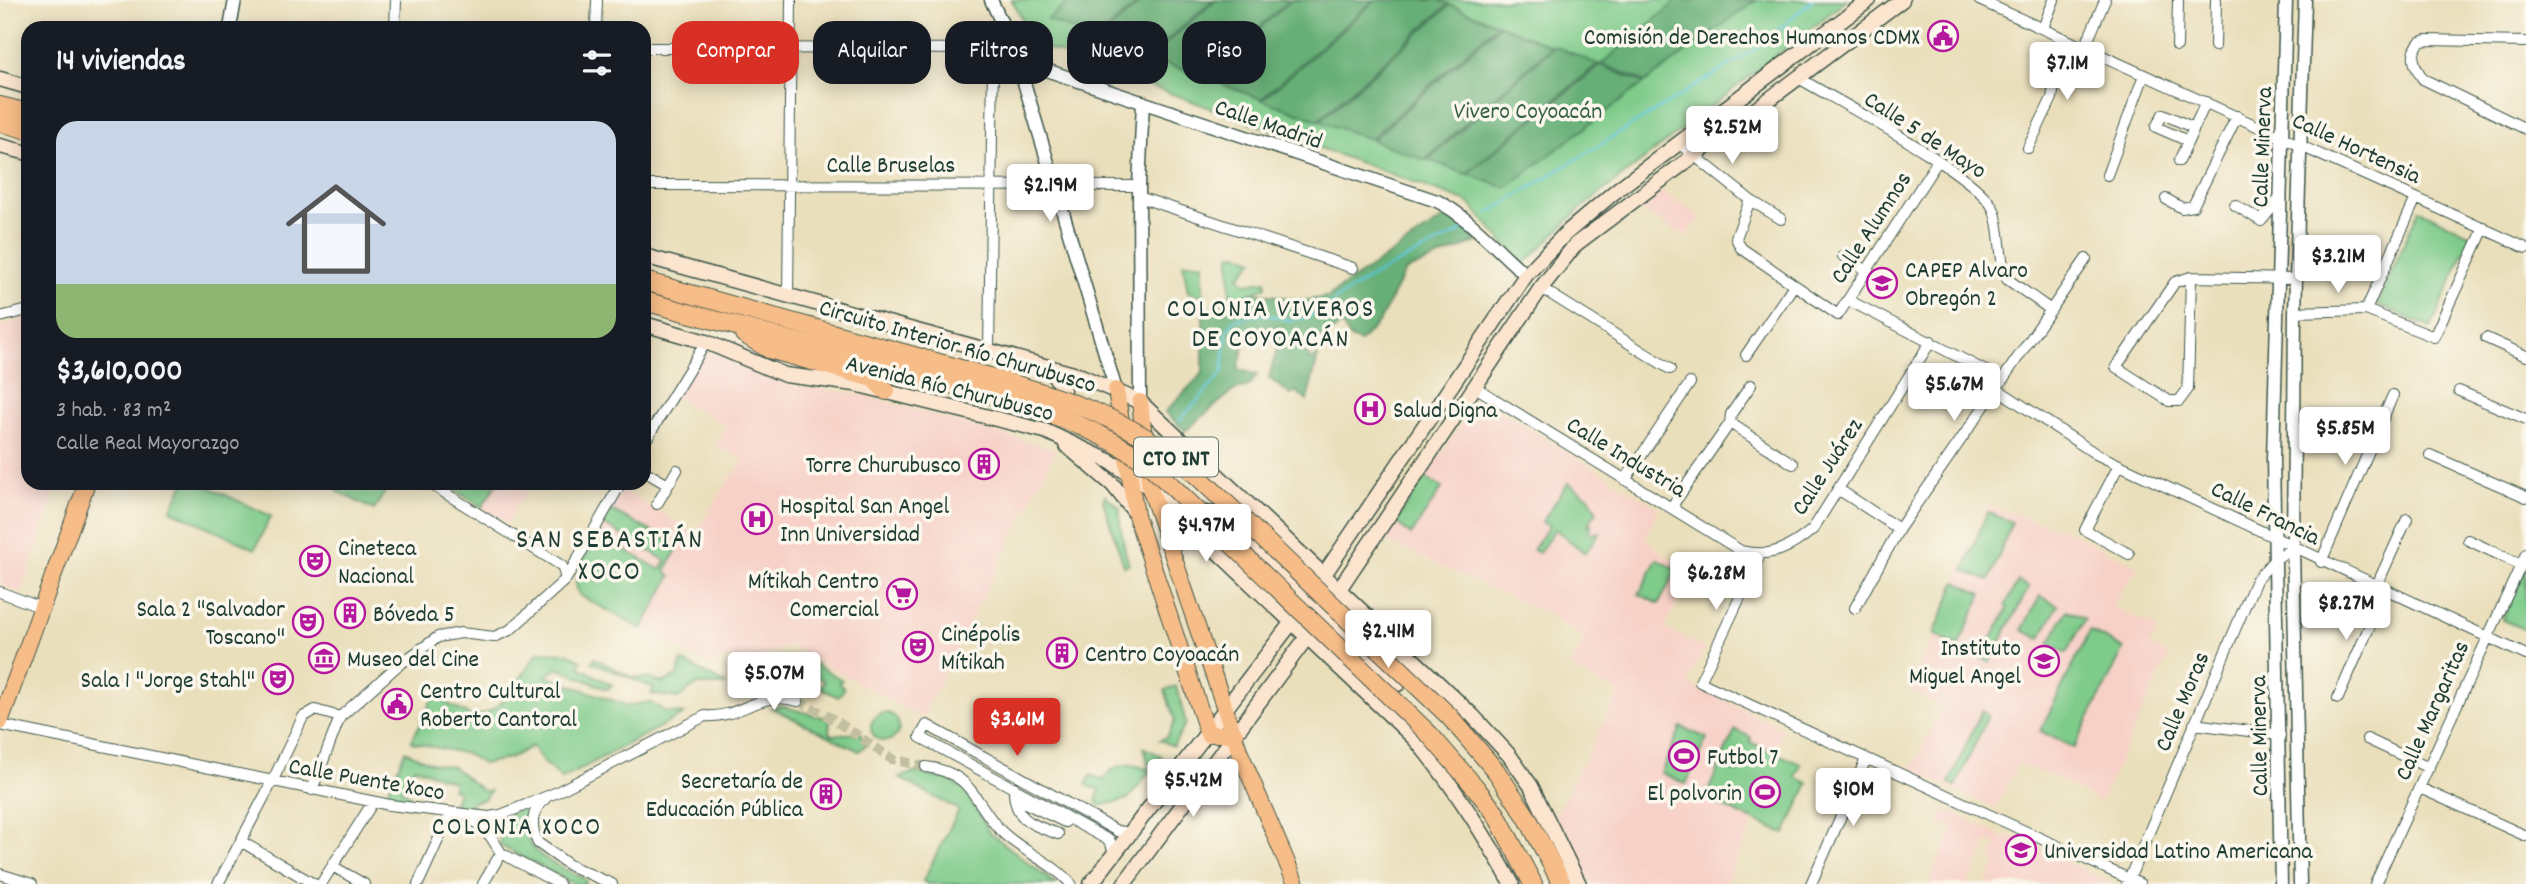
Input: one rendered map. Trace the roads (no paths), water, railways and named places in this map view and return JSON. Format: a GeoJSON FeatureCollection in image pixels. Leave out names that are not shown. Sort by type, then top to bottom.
{"type":"FeatureCollection","features":[{"type":"Feature","properties":{"kind":"highway"},"geometry":{"type":"LineString","coordinates":[[0,106],[21,111]]}},
{"type":"Feature","properties":{"kind":"highway"},"geometry":{"type":"LineString","coordinates":[[0,122],[21,128]]}},
{"type":"Feature","properties":{"kind":"highway","name":"Circuito Interior Río Churubusco"},"geometry":{"type":"LineString","coordinates":[[651,283],[990,386],[1079,423],[1136,455],[1316,606]]}},
{"type":"Feature","properties":{"kind":"highway","name":"Circuito Interior Río Churubusco"},"geometry":{"type":"LineString","coordinates":[[651,303],[990,386],[1083,405],[1146,436],[1209,484],[1316,606]]}},
{"type":"Feature","properties":{"kind":"highway"},"geometry":{"type":"LineString","coordinates":[[726,323],[769,349],[873,378],[887,391]]}},
{"type":"Feature","properties":{"kind":"highway","name":"CTO INT"},"geometry":{"type":"LineString","coordinates":[[1316,606],[1449,716],[1496,771],[1527,817],[1562,884]]}},
{"type":"Feature","properties":{"kind":"highway","name":"CTO INT"},"geometry":{"type":"LineString","coordinates":[[1316,606],[1450,755],[1475,787],[1496,814],[1533,884]]}},
{"type":"Feature","properties":{"kind":"main road"},"geometry":{"type":"LineString","coordinates":[[1124,884],[1307,636],[1325,576],[1526,275],[1564,234],[1869,0]]}},
{"type":"Feature","properties":{"kind":"main road"},"geometry":{"type":"LineString","coordinates":[[1091,884],[1208,734],[1316,606],[1475,387],[1541,288],[1576,244],[1902,0]]}},
{"type":"Feature","properties":{"kind":"main road"},"geometry":{"type":"LineString","coordinates":[[0,79],[21,85]]}},
{"type":"Feature","properties":{"kind":"main road"},"geometry":{"type":"LineString","coordinates":[[1701,129],[1714,142]]}},
{"type":"Feature","properties":{"kind":"main road"},"geometry":{"type":"LineString","coordinates":[[0,146],[21,151]]}},
{"type":"Feature","properties":{"kind":"main road","name":"Avenida Río Churubusco"},"geometry":{"type":"LineString","coordinates":[[651,258],[1050,368],[1116,390],[1140,402],[1325,576]]}},
{"type":"Feature","properties":{"kind":"main road","name":"Avenida Río Churubusco"},"geometry":{"type":"LineString","coordinates":[[651,326],[706,342],[785,375],[887,391],[1048,432],[1129,472],[1183,519],[1316,606],[1307,636]]}},
{"type":"Feature","properties":{"kind":"main road"},"geometry":{"type":"LineString","coordinates":[[1050,368],[1061,382],[1064,398],[1048,432],[1113,485],[1136,515]]}},
{"type":"Feature","properties":{"kind":"main road"},"geometry":{"type":"LineString","coordinates":[[1116,390],[1136,515],[1208,734]]}},
{"type":"Feature","properties":{"kind":"main road"},"geometry":{"type":"LineString","coordinates":[[1140,402],[1150,488],[1235,734],[1296,884]]}},
{"type":"Feature","properties":{"kind":"main road"},"geometry":{"type":"LineString","coordinates":[[0,724],[84,490]]}},
{"type":"Feature","properties":{"kind":"main road"},"geometry":{"type":"LineString","coordinates":[[1183,519],[1201,512],[1226,520],[1398,684]]}},
{"type":"Feature","properties":{"kind":"main road","name":"CTO INT"},"geometry":{"type":"LineString","coordinates":[[1325,576],[1316,606],[1432,677],[1509,755],[1531,786],[1578,884]]}},
{"type":"Feature","properties":{"kind":"main road","name":"CTO INT"},"geometry":{"type":"LineString","coordinates":[[1307,636],[1390,714],[1446,776],[1512,884]]}},
{"type":"Feature","properties":{"kind":"main road"},"geometry":{"type":"LineString","coordinates":[[1390,714],[1390,699],[1398,684],[1412,676],[1432,677]]}},
{"type":"Feature","properties":{"kind":"main road"},"geometry":{"type":"LineString","coordinates":[[1208,734],[1235,734]]}},
{"type":"Feature","properties":{"kind":"street"},"geometry":{"type":"LineString","coordinates":[[231,21],[235,0]]}},
{"type":"Feature","properties":{"kind":"street"},"geometry":{"type":"LineString","coordinates":[[396,0],[396,21]]}},
{"type":"Feature","properties":{"kind":"street"},"geometry":{"type":"LineString","coordinates":[[596,21],[597,0]]}},
{"type":"Feature","properties":{"kind":"street"},"geometry":{"type":"LineString","coordinates":[[791,0],[791,21]]}},
{"type":"Feature","properties":{"kind":"street"},"geometry":{"type":"LineString","coordinates":[[991,0],[1001,21]]}},
{"type":"Feature","properties":{"kind":"street","name":"Calle Hortensia"},"geometry":{"type":"LineString","coordinates":[[1979,0],[2283,136],[2482,232],[2526,248]]}},
{"type":"Feature","properties":{"kind":"street"},"geometry":{"type":"LineString","coordinates":[[2042,28],[2054,0]]}},
{"type":"Feature","properties":{"kind":"street"},"geometry":{"type":"LineString","coordinates":[[2085,47],[2105,0]]}},
{"type":"Feature","properties":{"kind":"street"},"geometry":{"type":"LineString","coordinates":[[2177,46],[2178,0]]}},
{"type":"Feature","properties":{"kind":"street"},"geometry":{"type":"LineString","coordinates":[[2215,46],[2216,0]]}},
{"type":"Feature","properties":{"kind":"street","name":"Calle Minerva"},"geometry":{"type":"LineString","coordinates":[[2281,884],[2273,459],[2286,0]]}},
{"type":"Feature","properties":{"kind":"street","name":"Calle Minerva"},"geometry":{"type":"LineString","coordinates":[[2300,884],[2293,548],[2295,312],[2305,0]]}},
{"type":"Feature","properties":{"kind":"street"},"geometry":{"type":"LineString","coordinates":[[2526,42],[2426,40],[2416,47],[2413,60],[2423,79],[2437,88],[2526,130]]}},
{"type":"Feature","properties":{"kind":"street"},"geometry":{"type":"LineString","coordinates":[[2028,148],[2052,98],[2057,68],[2070,41]]}},
{"type":"Feature","properties":{"kind":"street"},"geometry":{"type":"LineString","coordinates":[[651,47],[672,47]]}},
{"type":"Feature","properties":{"kind":"street"},"geometry":{"type":"LineString","coordinates":[[799,48],[945,49]]}},
{"type":"Feature","properties":{"kind":"street","name":"Calle Madrid"},"geometry":{"type":"LineString","coordinates":[[1053,72],[1456,210],[1526,275]]}},
{"type":"Feature","properties":{"kind":"street"},"geometry":{"type":"LineString","coordinates":[[2107,175],[2144,75]]}},
{"type":"Feature","properties":{"kind":"street","name":"Calle 5 de Mayo"},"geometry":{"type":"LineString","coordinates":[[1797,78],[1937,162],[1981,193],[1993,209],[2007,279],[2051,310]]}},
{"type":"Feature","properties":{"kind":"street"},"geometry":{"type":"LineString","coordinates":[[788,297],[791,84]]}},
{"type":"Feature","properties":{"kind":"street"},"geometry":{"type":"LineString","coordinates":[[989,351],[993,84]]}},
{"type":"Feature","properties":{"kind":"street"},"geometry":{"type":"LineString","coordinates":[[1025,84],[1116,390]]}},
{"type":"Feature","properties":{"kind":"street"},"geometry":{"type":"LineString","coordinates":[[1140,402],[1139,191],[1143,102]]}},
{"type":"Feature","properties":{"kind":"street"},"geometry":{"type":"LineString","coordinates":[[2179,161],[2206,102]]}},
{"type":"Feature","properties":{"kind":"street"},"geometry":{"type":"LineString","coordinates":[[2188,141],[2156,127],[2163,114],[2194,128]]}},
{"type":"Feature","properties":{"kind":"street"},"geometry":{"type":"LineString","coordinates":[[2166,199],[2182,208],[2193,206],[2237,116]]}},
{"type":"Feature","properties":{"kind":"street"},"geometry":{"type":"LineString","coordinates":[[1680,144],[1750,200],[1781,219]]}},
{"type":"Feature","properties":{"kind":"street","name":"Calle Alumnos"},"geometry":{"type":"LineString","coordinates":[[1794,285],[1838,315],[1937,162]]}},
{"type":"Feature","properties":{"kind":"street","name":"Calle Bruselas"},"geometry":{"type":"LineString","coordinates":[[651,185],[1056,184],[1139,191],[1163,204],[1353,268]]}},
{"type":"Feature","properties":{"kind":"street"},"geometry":{"type":"LineString","coordinates":[[2235,205],[2261,222],[2280,198]]}},
{"type":"Feature","properties":{"kind":"street"},"geometry":{"type":"LineString","coordinates":[[2366,310],[2416,198]]}},
{"type":"Feature","properties":{"kind":"street"},"geometry":{"type":"LineString","coordinates":[[1746,355],[1794,285],[1737,243],[1750,200]]}},
{"type":"Feature","properties":{"kind":"street"},"geometry":{"type":"LineString","coordinates":[[2295,312],[2366,310],[2434,337],[2482,232]]}},
{"type":"Feature","properties":{"kind":"street"},"geometry":{"type":"LineString","coordinates":[[1843,256],[1867,271]]}},
{"type":"Feature","properties":{"kind":"street"},"geometry":{"type":"LineString","coordinates":[[1855,608],[1899,529],[2086,259]]}},
{"type":"Feature","properties":{"kind":"street"},"geometry":{"type":"LineString","coordinates":[[2191,277],[2188,389],[2179,401],[2169,401],[2116,367],[2175,282],[2191,277],[2296,279]]}},
{"type":"Feature","properties":{"kind":"street"},"geometry":{"type":"LineString","coordinates":[[1541,288],[1670,369]]}},
{"type":"Feature","properties":{"kind":"street"},"geometry":{"type":"LineString","coordinates":[[1848,300],[2003,380]]}},
{"type":"Feature","properties":{"kind":"street"},"geometry":{"type":"LineString","coordinates":[[0,317],[21,312]]}},
{"type":"Feature","properties":{"kind":"street"},"geometry":{"type":"LineString","coordinates":[[2486,338],[2526,356]]}},
{"type":"Feature","properties":{"kind":"street","name":"Calle Juárez"},"geometry":{"type":"LineString","coordinates":[[1760,555],[1787,548],[1813,529],[1931,341]]}},
{"type":"Feature","properties":{"kind":"street"},"geometry":{"type":"LineString","coordinates":[[651,432],[706,342]]}},
{"type":"Feature","properties":{"kind":"street"},"geometry":{"type":"LineString","coordinates":[[1625,480],[1690,383]]}},
{"type":"Feature","properties":{"kind":"street"},"geometry":{"type":"LineString","coordinates":[[1675,508],[1672,506],[1681,491],[1730,424],[1731,414],[1751,385]]}},
{"type":"Feature","properties":{"kind":"street","name":"Calle Industria"},"geometry":{"type":"LineString","coordinates":[[1475,387],[1741,551],[1760,555]]}},
{"type":"Feature","properties":{"kind":"street","name":"Calle Francia"},"geometry":{"type":"LineString","coordinates":[[1997,389],[2096,454],[2274,537],[2321,562],[2526,655]]}},
{"type":"Feature","properties":{"kind":"street"},"geometry":{"type":"LineString","coordinates":[[2459,391],[2526,419]]}},
{"type":"Feature","properties":{"kind":"street"},"geometry":{"type":"LineString","coordinates":[[2321,562],[2393,395]]}},
{"type":"Feature","properties":{"kind":"street"},"geometry":{"type":"LineString","coordinates":[[1730,424],[1793,464]]}},
{"type":"Feature","properties":{"kind":"street"},"geometry":{"type":"LineString","coordinates":[[2430,455],[2526,497]]}},
{"type":"Feature","properties":{"kind":"street"},"geometry":{"type":"LineString","coordinates":[[2119,465],[2085,530],[2129,554]]}},
{"type":"Feature","properties":{"kind":"street"},"geometry":{"type":"LineString","coordinates":[[657,504],[677,470]]}},
{"type":"Feature","properties":{"kind":"street"},"geometry":{"type":"LineString","coordinates":[[651,475],[668,485]]}},
{"type":"Feature","properties":{"kind":"street"},"geometry":{"type":"LineString","coordinates":[[1838,489],[1899,529]]}},
{"type":"Feature","properties":{"kind":"street"},"geometry":{"type":"LineString","coordinates":[[440,490],[562,566],[566,579]]}},
{"type":"Feature","properties":{"kind":"street"},"geometry":{"type":"LineString","coordinates":[[312,790],[340,717],[396,667],[438,637],[461,633],[494,637],[505,634],[566,579],[617,490]]}},
{"type":"Feature","properties":{"kind":"street"},"geometry":{"type":"LineString","coordinates":[[2339,698],[2407,519]]}},
{"type":"Feature","properties":{"kind":"street"},"geometry":{"type":"LineString","coordinates":[[2468,540],[2521,565]]}},
{"type":"Feature","properties":{"kind":"street","name":"Calle Moras"},"geometry":{"type":"LineString","coordinates":[[2128,881],[2256,580],[2275,559],[2293,548]]}},
{"type":"Feature","properties":{"kind":"street","name":"Calle Margaritas"},"geometry":{"type":"LineString","coordinates":[[2375,884],[2526,554]]}},
{"type":"Feature","properties":{"kind":"street"},"geometry":{"type":"LineString","coordinates":[[1760,555],[1700,682],[2128,881],[2140,884]]}},
{"type":"Feature","properties":{"kind":"street"},"geometry":{"type":"LineString","coordinates":[[0,592],[42,608]]}},
{"type":"Feature","properties":{"kind":"street","name":"Calle Puente Xoco"},"geometry":{"type":"LineString","coordinates":[[0,724],[373,802],[450,814],[494,817],[555,793],[705,716],[728,714],[774,697],[798,701]]}},
{"type":"Feature","properties":{"kind":"street"},"geometry":{"type":"LineString","coordinates":[[218,884],[242,842],[305,714],[315,710],[340,717]]}},
{"type":"Feature","properties":{"kind":"street"},"geometry":{"type":"LineString","coordinates":[[2193,724],[2280,735]]}},
{"type":"Feature","properties":{"kind":"street"},"geometry":{"type":"LineString","coordinates":[[1115,856],[1110,841],[1068,814],[927,725],[920,737],[1014,790],[1068,814],[1120,832],[1133,833]]}},
{"type":"Feature","properties":{"kind":"street"},"geometry":{"type":"LineString","coordinates":[[2367,739],[2429,768]]}},
{"type":"Feature","properties":{"kind":"street"},"geometry":{"type":"LineString","coordinates":[[1811,884],[1867,759]]}},
{"type":"Feature","properties":{"kind":"street"},"geometry":{"type":"LineString","coordinates":[[926,767],[950,773],[964,781],[1002,832],[1042,858],[1071,884]]}},
{"type":"Feature","properties":{"kind":"street"},"geometry":{"type":"LineString","coordinates":[[2420,788],[2526,836]]}},
{"type":"Feature","properties":{"kind":"street"},"geometry":{"type":"LineString","coordinates":[[1014,790],[1014,804],[1024,819],[1058,834]]}},
{"type":"Feature","properties":{"kind":"street"},"geometry":{"type":"LineString","coordinates":[[555,793],[540,803],[534,814],[533,825],[538,843],[569,865],[612,884]]}},
{"type":"Feature","properties":{"kind":"street"},"geometry":{"type":"LineString","coordinates":[[321,884],[373,802]]}},
{"type":"Feature","properties":{"kind":"street"},"geometry":{"type":"LineString","coordinates":[[418,884],[450,814]]}},
{"type":"Feature","properties":{"kind":"street"},"geometry":{"type":"LineString","coordinates":[[469,816],[491,837],[501,852],[559,884]]}},
{"type":"Feature","properties":{"kind":"street"},"geometry":{"type":"LineString","coordinates":[[491,837],[494,817]]}},
{"type":"Feature","properties":{"kind":"street"},"geometry":{"type":"LineString","coordinates":[[242,842],[314,884]]}},
{"type":"Feature","properties":{"kind":"street"},"geometry":{"type":"LineString","coordinates":[[483,884],[501,852]]}},
{"type":"Feature","properties":{"kind":"street"},"geometry":{"type":"LineString","coordinates":[[334,867],[364,884]]}},
{"type":"Feature","properties":{"kind":"street"},"geometry":{"type":"LineString","coordinates":[[0,874],[32,884]]}},
{"type":"Feature","properties":{"kind":"waterway"},"geometry":{"type":"LineString","coordinates":[[1489,213],[1759,47],[1812,0]]}},
{"type":"Feature","properties":{"kind":"waterway"},"geometry":{"type":"LineString","coordinates":[[1179,421],[1222,374],[1227,331],[1234,320],[1264,314],[1288,320],[1307,318],[1376,274],[1466,229]]}},
{"type":"Feature","properties":{"kind":"tunnel"},"geometry":{"type":"LineString","coordinates":[[798,701],[833,719],[892,759],[926,767]]}},
{"type":"Feature","properties":{"kind":"place","name":"Comisión de Derechos Humanos CDMX"},"geometry":{"type":"Point","coordinates":[1943,36]}},
{"type":"Feature","properties":{"kind":"place","name":"CAPEP Alvaro Obregón 2"},"geometry":{"type":"Point","coordinates":[1882,283]}},
{"type":"Feature","properties":{"kind":"place","name":"Salud Digna"},"geometry":{"type":"Point","coordinates":[1370,409]}},
{"type":"Feature","properties":{"kind":"place","name":"Torre Churubusco"},"geometry":{"type":"Point","coordinates":[984,464]}},
{"type":"Feature","properties":{"kind":"place","name":"Hospital San Angel Inn Universidad"},"geometry":{"type":"Point","coordinates":[757,519]}},
{"type":"Feature","properties":{"kind":"place","name":"Cineteca Nacional"},"geometry":{"type":"Point","coordinates":[315,561]}},
{"type":"Feature","properties":{"kind":"place","name":"Mítikah Centro Comercial"},"geometry":{"type":"Point","coordinates":[902,594]}},
{"type":"Feature","properties":{"kind":"place","name":"Bóveda 5"},"geometry":{"type":"Point","coordinates":[350,613]}},
{"type":"Feature","properties":{"kind":"place","name":"Sala 2 \"Salvador Toscano\""},"geometry":{"type":"Point","coordinates":[308,622]}},
{"type":"Feature","properties":{"kind":"place","name":"Cinépolis Mítikah"},"geometry":{"type":"Point","coordinates":[918,647]}},
{"type":"Feature","properties":{"kind":"place","name":"Centro Coyoacán"},"geometry":{"type":"Point","coordinates":[1062,653]}},
{"type":"Feature","properties":{"kind":"place","name":"Museo del Cine"},"geometry":{"type":"Point","coordinates":[324,658]}},
{"type":"Feature","properties":{"kind":"place","name":"Instituto Miguel Angel"},"geometry":{"type":"Point","coordinates":[2044,661]}},
{"type":"Feature","properties":{"kind":"place","name":"Sala 1 \"Jorge Stahl\""},"geometry":{"type":"Point","coordinates":[278,679]}},
{"type":"Feature","properties":{"kind":"place","name":"Centro Cultural Roberto Cantoral"},"geometry":{"type":"Point","coordinates":[397,704]}},
{"type":"Feature","properties":{"kind":"place","name":"Futbol 7"},"geometry":{"type":"Point","coordinates":[1684,756]}},
{"type":"Feature","properties":{"kind":"place","name":"El polvorin"},"geometry":{"type":"Point","coordinates":[1765,792]}},
{"type":"Feature","properties":{"kind":"place","name":"Secretaría de Educación Pública"},"geometry":{"type":"Point","coordinates":[826,794]}},
{"type":"Feature","properties":{"kind":"place","name":"Universidad Latino Americana"},"geometry":{"type":"Point","coordinates":[2021,850]}},
{"type":"Feature","properties":{"kind":"district","name":"COLONIA VIVEROS DE COYOACÁN"},"geometry":{"type":"Point","coordinates":[1271,322]}},
{"type":"Feature","properties":{"kind":"district","name":"SAN SEBASTIÁN XOCO"},"geometry":{"type":"Point","coordinates":[610,553]}},
{"type":"Feature","properties":{"kind":"district","name":"COLONIA XOCO"},"geometry":{"type":"Point","coordinates":[517,825]}},
{"type":"Feature","properties":{"kind":"park label","name":"Vivero Coyoacán"},"geometry":{"type":"Point","coordinates":[1528,110]}}]}
